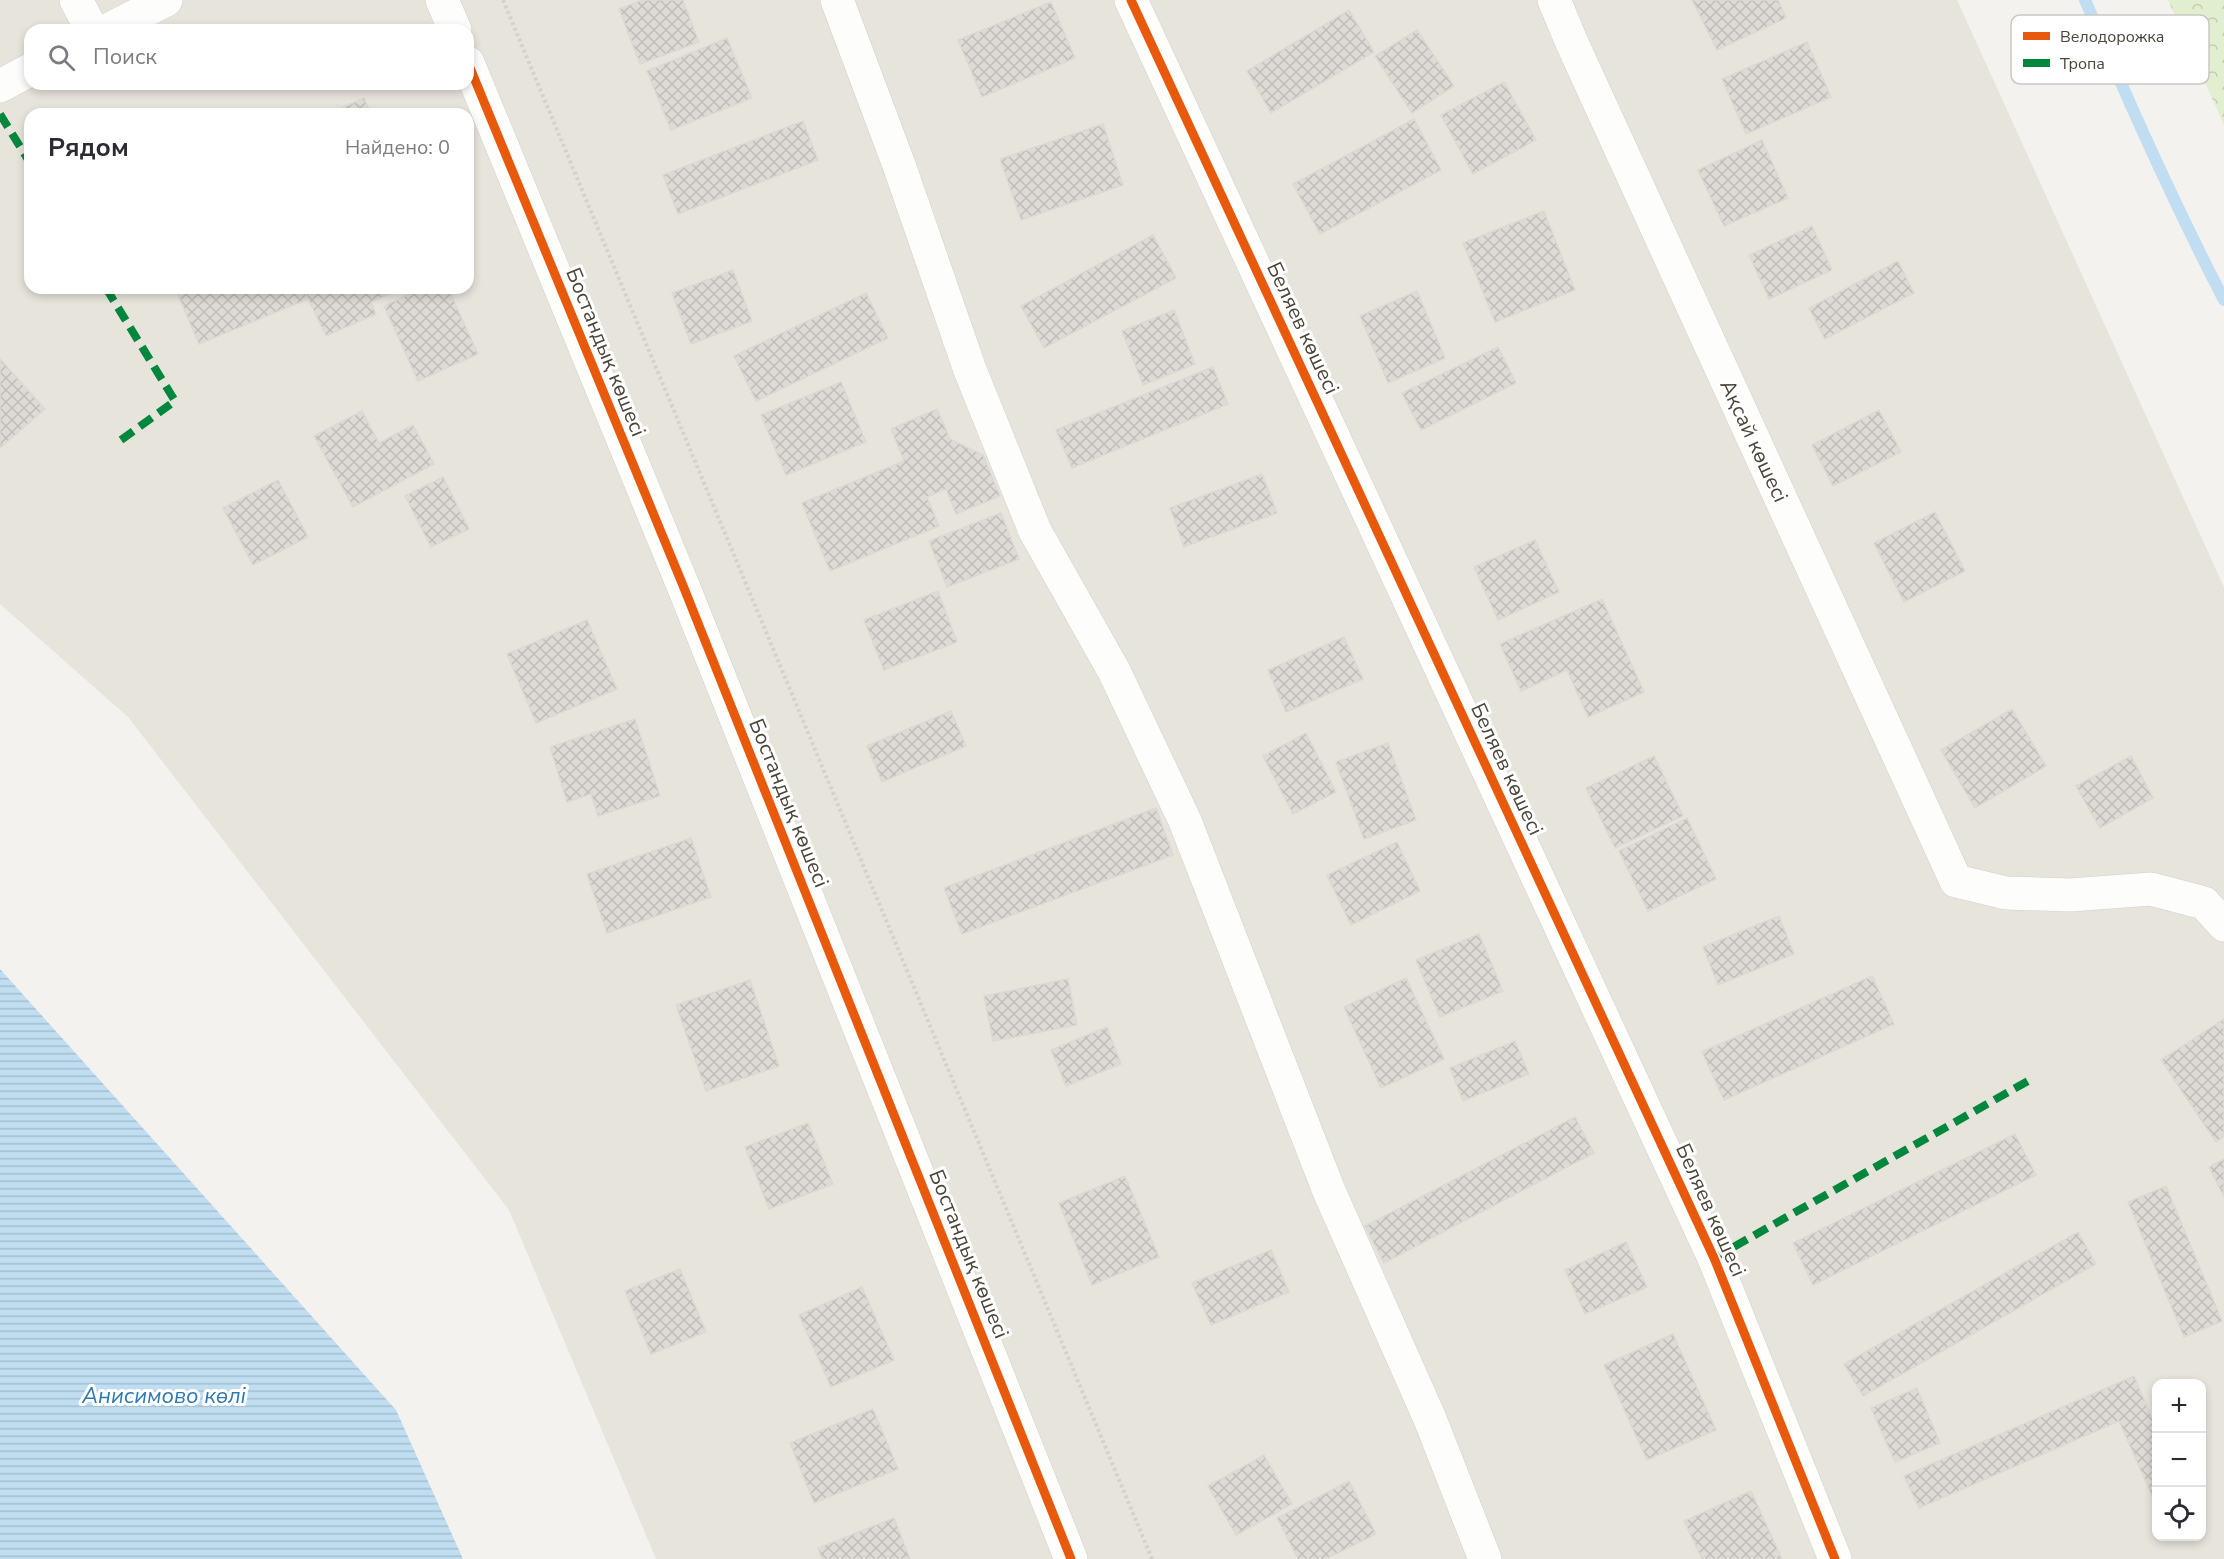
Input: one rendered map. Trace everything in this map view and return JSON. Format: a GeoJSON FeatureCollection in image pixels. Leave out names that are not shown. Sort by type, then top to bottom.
{"type":"FeatureCollection","features":[{"type":"Feature","properties":{"kind":"street"},"geometry":{"type":"LineString","coordinates":[[76,0],[89,24]]}},
{"type":"Feature","properties":{"kind":"street"},"geometry":{"type":"LineString","coordinates":[[120,24],[166,0]]}},
{"type":"Feature","properties":{"kind":"street"},"geometry":{"type":"LineString","coordinates":[[442,0],[452,24]]}},
{"type":"Feature","properties":{"kind":"street"},"geometry":{"type":"LineString","coordinates":[[837,0],[899,165],[970,370],[1035,531],[1114,671],[1185,821],[1329,1191],[1430,1419],[1485,1559]]}},
{"type":"Feature","properties":{"kind":"street","name":"Беляев көшесі"},"geometry":{"type":"LineString","coordinates":[[1131,0],[1714,1258],[1835,1559]]}},
{"type":"Feature","properties":{"kind":"street","name":"Ақсай көшесі"},"geometry":{"type":"LineString","coordinates":[[1554,0],[1956,881],[2006,894],[2070,895],[2151,889],[2204,903],[2224,925]]}},
{"type":"Feature","properties":{"kind":"street"},"geometry":{"type":"LineString","coordinates":[[0,86],[24,73]]}},
{"type":"Feature","properties":{"kind":"street","name":"Бостандық көшесі"},"geometry":{"type":"LineString","coordinates":[[474,78],[688,599],[1071,1559]]}},
{"type":"Feature","properties":{"kind":"path"},"geometry":{"type":"LineString","coordinates":[[503,0],[1152,1559]]}},
{"type":"Feature","properties":{"kind":"shaded area"},"geometry":{"type":"Polygon","coordinates":[[[0,0],[1957,0],[2224,587],[2224,1559],[656,1559],[509,1210],[128,717],[0,604],[0,0]]]}},
{"type":"Feature","properties":{"kind":"green space"},"geometry":{"type":"Polygon","coordinates":[[[2168,0],[2224,0],[2224,125],[2206,84],[2209,84],[2209,15],[2175,15],[2168,0]]]}},
{"type":"Feature","properties":{"kind":"water","name":"Анисимово көлі"},"geometry":{"type":"Polygon","coordinates":[[[0,969],[396,1410],[463,1559],[0,1559],[0,969]]]}},
{"type":"Feature","properties":{"kind":"building"},"geometry":{"type":"Polygon","coordinates":[[[642,0],[683,0],[699,42],[640,64],[619,9],[642,0]]]}},
{"type":"Feature","properties":{"kind":"building"},"geometry":{"type":"Polygon","coordinates":[[[1692,0],[1778,0],[1786,18],[1717,50],[1692,0]]]}},
{"type":"Feature","properties":{"kind":"building"},"geometry":{"type":"Polygon","coordinates":[[[1051,2],[1075,58],[982,97],[958,40],[1051,2]]]}},
{"type":"Feature","properties":{"kind":"building"},"geometry":{"type":"Polygon","coordinates":[[[1349,10],[1374,52],[1271,113],[1247,71],[1349,10]]]}},
{"type":"Feature","properties":{"kind":"building"},"geometry":{"type":"Polygon","coordinates":[[[1417,30],[1454,86],[1412,113],[1375,56],[1417,30]]]}},
{"type":"Feature","properties":{"kind":"building"},"geometry":{"type":"Polygon","coordinates":[[[727,38],[752,98],[671,130],[647,71],[727,38]]]}},
{"type":"Feature","properties":{"kind":"building"},"geometry":{"type":"Polygon","coordinates":[[[1807,42],[1831,97],[1746,134],[1722,79],[1807,42]]]}},
{"type":"Feature","properties":{"kind":"building"},"geometry":{"type":"Polygon","coordinates":[[[1504,82],[1536,140],[1473,174],[1441,115],[1504,82]]]}},
{"type":"Feature","properties":{"kind":"building"},"geometry":{"type":"Polygon","coordinates":[[[364,98],[368,108],[342,108],[364,98]]]}},
{"type":"Feature","properties":{"kind":"building"},"geometry":{"type":"Polygon","coordinates":[[[1414,119],[1441,170],[1320,234],[1293,184],[1414,119]]]}},
{"type":"Feature","properties":{"kind":"building"},"geometry":{"type":"Polygon","coordinates":[[[803,121],[818,160],[678,214],[663,175],[803,121]]]}},
{"type":"Feature","properties":{"kind":"building"},"geometry":{"type":"Polygon","coordinates":[[[1103,124],[1123,185],[1021,220],[1000,159],[1103,124]]]}},
{"type":"Feature","properties":{"kind":"building"},"geometry":{"type":"Polygon","coordinates":[[[1762,140],[1788,198],[1724,226],[1698,170],[1762,140]]]}},
{"type":"Feature","properties":{"kind":"building"},"geometry":{"type":"Polygon","coordinates":[[[1544,211],[1575,290],[1495,322],[1463,243],[1544,211]]]}},
{"type":"Feature","properties":{"kind":"building"},"geometry":{"type":"Polygon","coordinates":[[[1812,226],[1832,270],[1769,299],[1749,255],[1812,226]]]}},
{"type":"Feature","properties":{"kind":"building"},"geometry":{"type":"Polygon","coordinates":[[[1153,235],[1176,278],[1044,348],[1021,306],[1153,235]]]}},
{"type":"Feature","properties":{"kind":"building"},"geometry":{"type":"Polygon","coordinates":[[[1898,261],[1914,293],[1825,339],[1809,308],[1898,261]]]}},
{"type":"Feature","properties":{"kind":"building"},"geometry":{"type":"Polygon","coordinates":[[[733,270],[752,321],[691,344],[672,293],[733,270]]]}},
{"type":"Feature","properties":{"kind":"building"},"geometry":{"type":"Polygon","coordinates":[[[1417,291],[1445,358],[1388,383],[1360,316],[1417,291]]]}},
{"type":"Feature","properties":{"kind":"building"},"geometry":{"type":"Polygon","coordinates":[[[866,293],[888,338],[756,401],[734,356],[866,293]]]}},
{"type":"Feature","properties":{"kind":"building"},"geometry":{"type":"Polygon","coordinates":[[[178,294],[306,294],[308,299],[199,344],[178,294]]]}},
{"type":"Feature","properties":{"kind":"building"},"geometry":{"type":"Polygon","coordinates":[[[306,294],[389,294],[371,302],[376,314],[326,336],[306,294]]]}},
{"type":"Feature","properties":{"kind":"building"},"geometry":{"type":"Polygon","coordinates":[[[410,294],[451,294],[478,354],[418,381],[384,306],[410,294]]]}},
{"type":"Feature","properties":{"kind":"building"},"geometry":{"type":"Polygon","coordinates":[[[1174,310],[1195,364],[1143,385],[1122,331],[1174,310]]]}},
{"type":"Feature","properties":{"kind":"building"},"geometry":{"type":"Polygon","coordinates":[[[1498,347],[1516,383],[1421,430],[1402,393],[1498,347]]]}},
{"type":"Feature","properties":{"kind":"building"},"geometry":{"type":"Polygon","coordinates":[[[0,359],[45,409],[0,448],[0,359]]]}},
{"type":"Feature","properties":{"kind":"building"},"geometry":{"type":"Polygon","coordinates":[[[1213,367],[1228,404],[1072,468],[1056,430],[1213,367]]]}},
{"type":"Feature","properties":{"kind":"building"},"geometry":{"type":"Polygon","coordinates":[[[841,382],[866,442],[786,475],[761,415],[841,382]]]}},
{"type":"Feature","properties":{"kind":"building"},"geometry":{"type":"Polygon","coordinates":[[[937,409],[950,439],[983,455],[1000,496],[956,514],[946,489],[927,497],[939,526],[830,571],[802,503],[904,461],[891,429],[937,409]]]}},
{"type":"Feature","properties":{"kind":"building"},"geometry":{"type":"Polygon","coordinates":[[[1879,410],[1901,452],[1833,486],[1812,445],[1879,410]]]}},
{"type":"Feature","properties":{"kind":"building"},"geometry":{"type":"Polygon","coordinates":[[[362,411],[379,443],[413,425],[434,464],[353,507],[314,436],[362,411]]]}},
{"type":"Feature","properties":{"kind":"building"},"geometry":{"type":"Polygon","coordinates":[[[1262,474],[1277,513],[1184,547],[1170,508],[1262,474]]]}},
{"type":"Feature","properties":{"kind":"building"},"geometry":{"type":"Polygon","coordinates":[[[443,477],[469,529],[431,547],[405,496],[443,477]]]}},
{"type":"Feature","properties":{"kind":"building"},"geometry":{"type":"Polygon","coordinates":[[[278,480],[308,537],[253,565],[223,508],[278,480]]]}},
{"type":"Feature","properties":{"kind":"building"},"geometry":{"type":"Polygon","coordinates":[[[1935,512],[1965,571],[1904,602],[1874,543],[1935,512]]]}},
{"type":"Feature","properties":{"kind":"building"},"geometry":{"type":"Polygon","coordinates":[[[1001,513],[1019,559],[947,587],[929,541],[1001,513]]]}},
{"type":"Feature","properties":{"kind":"building"},"geometry":{"type":"Polygon","coordinates":[[[1535,540],[1559,592],[1498,620],[1474,567],[1535,540]]]}},
{"type":"Feature","properties":{"kind":"building"},"geometry":{"type":"Polygon","coordinates":[[[938,591],[957,642],[884,670],[864,620],[938,591]]]}},
{"type":"Feature","properties":{"kind":"building"},"geometry":{"type":"Polygon","coordinates":[[[1602,599],[1644,692],[1588,717],[1567,670],[1521,691],[1500,644],[1602,599]]]}},
{"type":"Feature","properties":{"kind":"building"},"geometry":{"type":"Polygon","coordinates":[[[587,620],[617,689],[536,723],[507,654],[587,620]]]}},
{"type":"Feature","properties":{"kind":"building"},"geometry":{"type":"Polygon","coordinates":[[[1344,637],[1363,679],[1286,712],[1268,670],[1344,637]]]}},
{"type":"Feature","properties":{"kind":"building"},"geometry":{"type":"Polygon","coordinates":[[[2012,709],[2046,766],[1975,808],[1941,750],[2012,709]]]}},
{"type":"Feature","properties":{"kind":"building"},"geometry":{"type":"Polygon","coordinates":[[[951,711],[966,746],[882,782],[867,746],[951,711]]]}},
{"type":"Feature","properties":{"kind":"building"},"geometry":{"type":"Polygon","coordinates":[[[635,719],[660,796],[598,816],[591,794],[567,802],[550,747],[635,719]]]}},
{"type":"Feature","properties":{"kind":"building"},"geometry":{"type":"Polygon","coordinates":[[[1306,733],[1336,792],[1293,814],[1263,756],[1306,733]]]}},
{"type":"Feature","properties":{"kind":"building"},"geometry":{"type":"Polygon","coordinates":[[[1388,743],[1416,820],[1364,839],[1336,762],[1388,743]]]}},
{"type":"Feature","properties":{"kind":"building"},"geometry":{"type":"Polygon","coordinates":[[[1654,756],[1683,816],[1615,848],[1586,788],[1654,756]]]}},
{"type":"Feature","properties":{"kind":"building"},"geometry":{"type":"Polygon","coordinates":[[[2131,756],[2153,798],[2100,828],[2076,786],[2131,756]]]}},
{"type":"Feature","properties":{"kind":"building"},"geometry":{"type":"Polygon","coordinates":[[[1156,808],[1173,855],[962,934],[944,888],[1156,808]]]}},
{"type":"Feature","properties":{"kind":"building"},"geometry":{"type":"Polygon","coordinates":[[[1687,818],[1716,879],[1648,911],[1619,851],[1687,818]]]}},
{"type":"Feature","properties":{"kind":"building"},"geometry":{"type":"Polygon","coordinates":[[[691,838],[711,897],[607,933],[587,874],[691,838]]]}},
{"type":"Feature","properties":{"kind":"building"},"geometry":{"type":"Polygon","coordinates":[[[1397,842],[1420,891],[1351,925],[1327,875],[1397,842]]]}},
{"type":"Feature","properties":{"kind":"building"},"geometry":{"type":"Polygon","coordinates":[[[1779,916],[1794,954],[1718,985],[1703,947],[1779,916]]]}},
{"type":"Feature","properties":{"kind":"building"},"geometry":{"type":"Polygon","coordinates":[[[1479,934],[1503,991],[1440,1017],[1416,960],[1479,934]]]}},
{"type":"Feature","properties":{"kind":"building"},"geometry":{"type":"Polygon","coordinates":[[[1872,976],[1894,1024],[1724,1100],[1702,1052],[1872,976]]]}},
{"type":"Feature","properties":{"kind":"building"},"geometry":{"type":"Polygon","coordinates":[[[1406,978],[1444,1059],[1381,1088],[1344,1007],[1406,978]]]}},
{"type":"Feature","properties":{"kind":"building"},"geometry":{"type":"Polygon","coordinates":[[[1068,979],[1077,1025],[993,1041],[984,996],[1068,979]]]}},
{"type":"Feature","properties":{"kind":"building"},"geometry":{"type":"Polygon","coordinates":[[[750,980],[779,1066],[706,1091],[676,1005],[750,980]]]}},
{"type":"Feature","properties":{"kind":"building"},"geometry":{"type":"Polygon","coordinates":[[[2224,1019],[2224,1136],[2216,1142],[2161,1060],[2224,1019]]]}},
{"type":"Feature","properties":{"kind":"building"},"geometry":{"type":"Polygon","coordinates":[[[1107,1027],[1121,1064],[1066,1086],[1051,1050],[1107,1027]]]}},
{"type":"Feature","properties":{"kind":"building"},"geometry":{"type":"Polygon","coordinates":[[[1515,1041],[1529,1074],[1463,1101],[1450,1068],[1515,1041]]]}},
{"type":"Feature","properties":{"kind":"building"},"geometry":{"type":"Polygon","coordinates":[[[1575,1117],[1594,1153],[1384,1263],[1365,1226],[1575,1117]]]}},
{"type":"Feature","properties":{"kind":"building"},"geometry":{"type":"Polygon","coordinates":[[[808,1123],[833,1184],[769,1209],[745,1147],[808,1123]]]}},
{"type":"Feature","properties":{"kind":"building"},"geometry":{"type":"Polygon","coordinates":[[[2015,1134],[2036,1175],[1813,1285],[1793,1243],[2015,1134]]]}},
{"type":"Feature","properties":{"kind":"building"},"geometry":{"type":"Polygon","coordinates":[[[2224,1159],[2224,1197],[2209,1167],[2224,1159]]]}},
{"type":"Feature","properties":{"kind":"building"},"geometry":{"type":"Polygon","coordinates":[[[1125,1176],[1159,1257],[1092,1285],[1059,1203],[1125,1176]]]}},
{"type":"Feature","properties":{"kind":"building"},"geometry":{"type":"Polygon","coordinates":[[[2166,1186],[2222,1321],[2184,1337],[2128,1202],[2166,1186]]]}},
{"type":"Feature","properties":{"kind":"building"},"geometry":{"type":"Polygon","coordinates":[[[2078,1232],[2096,1264],[1863,1396],[1844,1364],[2078,1232]]]}},
{"type":"Feature","properties":{"kind":"building"},"geometry":{"type":"Polygon","coordinates":[[[1626,1242],[1647,1287],[1585,1314],[1565,1270],[1626,1242]]]}},
{"type":"Feature","properties":{"kind":"building"},"geometry":{"type":"Polygon","coordinates":[[[1271,1250],[1289,1292],[1211,1325],[1192,1283],[1271,1250]]]}},
{"type":"Feature","properties":{"kind":"building"},"geometry":{"type":"Polygon","coordinates":[[[680,1269],[706,1332],[651,1354],[625,1291],[680,1269]]]}},
{"type":"Feature","properties":{"kind":"building"},"geometry":{"type":"Polygon","coordinates":[[[862,1287],[894,1360],[831,1387],[799,1315],[862,1287]]]}},
{"type":"Feature","properties":{"kind":"building"},"geometry":{"type":"Polygon","coordinates":[[[1673,1334],[1716,1430],[1647,1460],[1604,1365],[1673,1334]]]}},
{"type":"Feature","properties":{"kind":"building"},"geometry":{"type":"Polygon","coordinates":[[[2134,1376],[2152,1418],[2152,1496],[2119,1421],[1919,1508],[1904,1476],[2134,1376]]]}},
{"type":"Feature","properties":{"kind":"building"},"geometry":{"type":"Polygon","coordinates":[[[1917,1388],[1940,1443],[1895,1462],[1871,1408],[1917,1388]]]}},
{"type":"Feature","properties":{"kind":"building"},"geometry":{"type":"Polygon","coordinates":[[[873,1409],[898,1469],[814,1503],[790,1443],[873,1409]]]}},
{"type":"Feature","properties":{"kind":"building"},"geometry":{"type":"Polygon","coordinates":[[[1264,1455],[1292,1504],[1236,1535],[1208,1486],[1264,1455]]]}},
{"type":"Feature","properties":{"kind":"building"},"geometry":{"type":"Polygon","coordinates":[[[1349,1481],[1376,1534],[1326,1559],[1298,1559],[1277,1518],[1349,1481]]]}},
{"type":"Feature","properties":{"kind":"building"},"geometry":{"type":"Polygon","coordinates":[[[1751,1491],[1782,1559],[1702,1559],[1684,1521],[1751,1491]]]}},
{"type":"Feature","properties":{"kind":"building"},"geometry":{"type":"Polygon","coordinates":[[[894,1518],[910,1559],[822,1559],[818,1548],[894,1518]]]}},
{"type":"Feature","properties":{"kind":"waterway"},"geometry":{"type":"LineString","coordinates":[[2085,0],[2092,15]]}},
{"type":"Feature","properties":{"kind":"waterway"},"geometry":{"type":"LineString","coordinates":[[2122,84],[2224,300]]}},
{"type":"Feature","properties":{"kind":"marked path"},"geometry":{"type":"LineString","coordinates":[[0,114],[24,153]]}},
{"type":"Feature","properties":{"kind":"marked path"},"geometry":{"type":"LineString","coordinates":[[110,294],[175,401],[121,440]]}},
{"type":"Feature","properties":{"kind":"marked path"},"geometry":{"type":"LineString","coordinates":[[1714,1258],[2028,1081]]}},
{"type":"Feature","properties":{"kind":"cycle path"},"geometry":{"type":"LineString","coordinates":[[1131,0],[1714,1258],[1835,1559]]}},
{"type":"Feature","properties":{"kind":"cycle path"},"geometry":{"type":"LineString","coordinates":[[474,78],[684,588],[1071,1559]]}}]}
